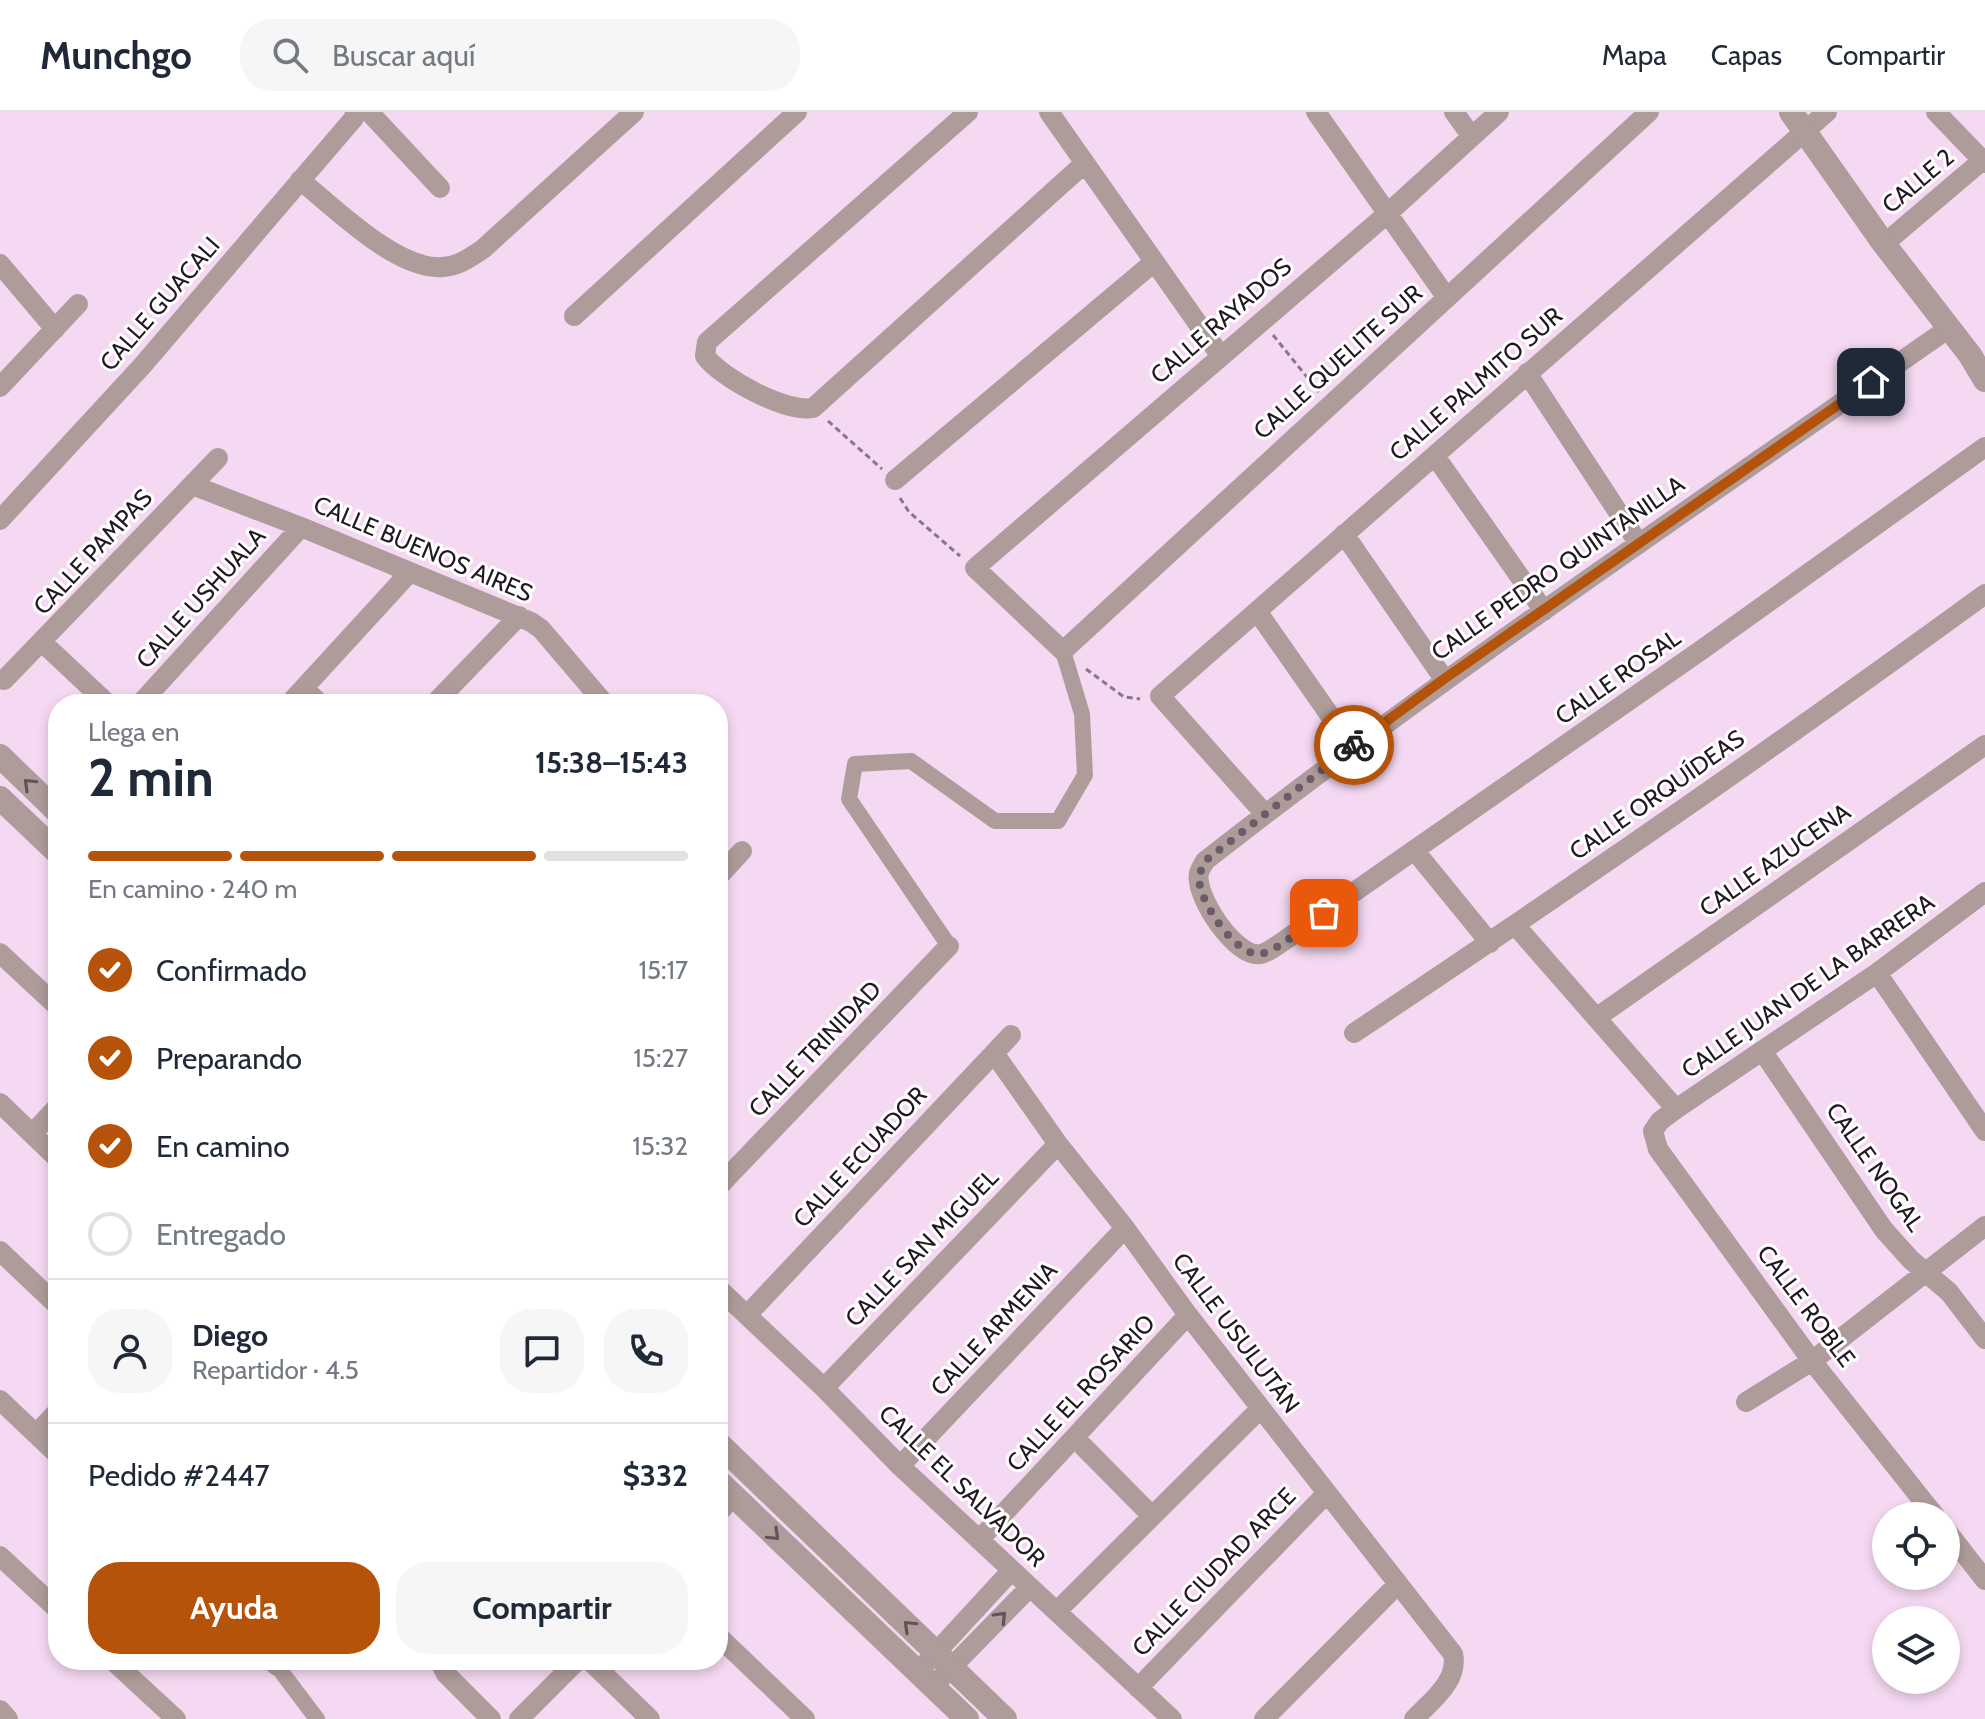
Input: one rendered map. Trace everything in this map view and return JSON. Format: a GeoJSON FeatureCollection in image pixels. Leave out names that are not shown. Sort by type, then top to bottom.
{"type":"FeatureCollection","features":[{"type":"Feature","properties":{"kind":"street"},"geometry":{"type":"LineString","coordinates":[[300,180],[403,257],[420,265],[442,268],[458,264],[483,249],[634,112]]}},
{"type":"Feature","properties":{"kind":"street"},"geometry":{"type":"LineString","coordinates":[[574,316],[797,112]]}},
{"type":"Feature","properties":{"kind":"street"},"geometry":{"type":"LineString","coordinates":[[968,112],[707,342],[705,356],[715,369],[786,406],[802,410],[813,408],[1085,163]]}},
{"type":"Feature","properties":{"kind":"street"},"geometry":{"type":"LineString","coordinates":[[1049,112],[1220,355]]}},
{"type":"Feature","properties":{"kind":"street"},"geometry":{"type":"LineString","coordinates":[[1316,112],[1447,298]]}},
{"type":"Feature","properties":{"kind":"street"},"geometry":{"type":"LineString","coordinates":[[1454,112],[1472,137]]}},
{"type":"Feature","properties":{"kind":"street","name":"CALLE RAYADOS"},"geometry":{"type":"LineString","coordinates":[[1063,651],[975,568],[1387,214],[1499,112]]}},
{"type":"Feature","properties":{"kind":"street","name":"CALLE QUELITE SUR"},"geometry":{"type":"LineString","coordinates":[[1063,651],[1649,112]]}},
{"type":"Feature","properties":{"kind":"street","name":"CALLE PALMITO SUR"},"geometry":{"type":"LineString","coordinates":[[1160,696],[1435,456],[1798,122],[1827,112]]}},
{"type":"Feature","properties":{"kind":"street"},"geometry":{"type":"LineString","coordinates":[[1936,112],[1984,160]]}},
{"type":"Feature","properties":{"kind":"street"},"geometry":{"type":"LineString","coordinates":[[364,113],[440,188]]}},
{"type":"Feature","properties":{"kind":"street","name":"CALLE GUACALI"},"geometry":{"type":"LineString","coordinates":[[0,520],[142,366],[300,180],[364,113]]}},
{"type":"Feature","properties":{"kind":"street"},"geometry":{"type":"LineString","coordinates":[[1798,122],[1884,244],[1949,328],[1977,348],[1985,380]]}},
{"type":"Feature","properties":{"kind":"street","name":"CALLE 2"},"geometry":{"type":"LineString","coordinates":[[1884,244],[1984,160]]}},
{"type":"Feature","properties":{"kind":"street"},"geometry":{"type":"LineString","coordinates":[[895,480],[1154,262]]}},
{"type":"Feature","properties":{"kind":"street"},"geometry":{"type":"LineString","coordinates":[[0,264],[55,329]]}},
{"type":"Feature","properties":{"kind":"street"},"geometry":{"type":"LineString","coordinates":[[0,387],[78,304]]}},
{"type":"Feature","properties":{"kind":"street","name":"CALLE PEDRO QUINTANILLA"},"geometry":{"type":"LineString","coordinates":[[1278,945],[1262,954],[1249,953],[1238,946],[1206,902],[1199,874],[1205,861],[1444,679],[1949,328]]}},
{"type":"Feature","properties":{"kind":"street"},"geometry":{"type":"LineString","coordinates":[[1527,373],[1639,544]]}},
{"type":"Feature","properties":{"kind":"street","name":"CALLE ROSAL"},"geometry":{"type":"LineString","coordinates":[[1278,945],[1985,447]]}},
{"type":"Feature","properties":{"kind":"street"},"geometry":{"type":"LineString","coordinates":[[1435,456],[1544,611]]}},
{"type":"Feature","properties":{"kind":"street","name":"CALLE PAMPAS"},"geometry":{"type":"LineString","coordinates":[[4,680],[218,458]]}},
{"type":"Feature","properties":{"kind":"street","name":"CALLE BUENOS AIRES"},"geometry":{"type":"LineString","coordinates":[[192,485],[519,616],[541,629],[590,694]]}},
{"type":"Feature","properties":{"kind":"street","name":"CALLE USHUALA"},"geometry":{"type":"LineString","coordinates":[[149,694],[301,527]]}},
{"type":"Feature","properties":{"kind":"street"},"geometry":{"type":"LineString","coordinates":[[1344,534],[1444,679]]}},
{"type":"Feature","properties":{"kind":"street"},"geometry":{"type":"LineString","coordinates":[[298,694],[410,572]]}},
{"type":"Feature","properties":{"kind":"street","name":"CALLE ORQUÍDEAS"},"geometry":{"type":"LineString","coordinates":[[1354,1033],[1804,726],[1985,594]]}},
{"type":"Feature","properties":{"kind":"street"},"geometry":{"type":"LineString","coordinates":[[1257,611],[1352,747]]}},
{"type":"Feature","properties":{"kind":"street"},"geometry":{"type":"LineString","coordinates":[[444,694],[519,616]]}},
{"type":"Feature","properties":{"kind":"street"},"geometry":{"type":"LineString","coordinates":[[43,643],[97,694]]}},
{"type":"Feature","properties":{"kind":"street"},"geometry":{"type":"LineString","coordinates":[[949,946],[849,799],[855,764],[911,761],[995,821],[1058,821],[1085,775],[1082,714],[1063,651]]}},
{"type":"Feature","properties":{"kind":"street"},"geometry":{"type":"LineString","coordinates":[[304,688],[310,694]]}},
{"type":"Feature","properties":{"kind":"street"},"geometry":{"type":"LineString","coordinates":[[1160,696],[1265,814]]}},
{"type":"Feature","properties":{"kind":"street","name":"CALLE AZUCENA"},"geometry":{"type":"LineString","coordinates":[[1596,1018],[1985,745]]}},
{"type":"Feature","properties":{"kind":"street"},"geometry":{"type":"LineString","coordinates":[[0,756],[48,802]]}},
{"type":"Feature","properties":{"kind":"street"},"geometry":{"type":"LineString","coordinates":[[0,798],[48,844]]}},
{"type":"Feature","properties":{"kind":"street"},"geometry":{"type":"LineString","coordinates":[[728,866],[742,851]]}},
{"type":"Feature","properties":{"kind":"street"},"geometry":{"type":"LineString","coordinates":[[1415,851],[1490,943]]}},
{"type":"Feature","properties":{"kind":"street","name":"CALLE JUAN DE LA BARRERA"},"geometry":{"type":"LineString","coordinates":[[1668,1115],[1877,973],[1985,892]]}},
{"type":"Feature","properties":{"kind":"street"},"geometry":{"type":"LineString","coordinates":[[1515,925],[1596,1018],[1668,1115]]}},
{"type":"Feature","properties":{"kind":"street","name":"CALLE TRINIDAD"},"geometry":{"type":"LineString","coordinates":[[728,1177],[949,946]]}},
{"type":"Feature","properties":{"kind":"street"},"geometry":{"type":"LineString","coordinates":[[0,953],[48,997]]}},
{"type":"Feature","properties":{"kind":"street"},"geometry":{"type":"LineString","coordinates":[[1877,973],[1985,1131]]}},
{"type":"Feature","properties":{"kind":"street","name":"CALLE ECUADOR"},"geometry":{"type":"LineString","coordinates":[[747,1315],[1011,1035]]}},
{"type":"Feature","properties":{"kind":"street","name":"CALLE NOGAL"},"geometry":{"type":"LineString","coordinates":[[1763,1052],[1884,1230],[1924,1272],[1949,1292],[1985,1339]]}},
{"type":"Feature","properties":{"kind":"street","name":"CALLE USULUTÁN"},"geometry":{"type":"LineString","coordinates":[[994,1053],[1058,1144],[1125,1228],[1188,1315],[1453,1654],[1455,1664],[1448,1682],[1414,1719]]}},
{"type":"Feature","properties":{"kind":"street"},"geometry":{"type":"LineString","coordinates":[[0,1103],[48,1149]]}},
{"type":"Feature","properties":{"kind":"street","name":"CALLE ROBLE"},"geometry":{"type":"LineString","coordinates":[[1668,1115],[1653,1131],[1653,1140],[1658,1149],[1812,1361],[1924,1502]]}},
{"type":"Feature","properties":{"kind":"street"},"geometry":{"type":"LineString","coordinates":[[32,1134],[48,1117]]}},
{"type":"Feature","properties":{"kind":"street","name":"CALLE SAN MIGUEL"},"geometry":{"type":"LineString","coordinates":[[824,1388],[1058,1144]]}},
{"type":"Feature","properties":{"kind":"street"},"geometry":{"type":"LineString","coordinates":[[1746,1402],[1812,1361],[1985,1226]]}},
{"type":"Feature","properties":{"kind":"street","name":"CALLE ARMENIA"},"geometry":{"type":"LineString","coordinates":[[900,1466],[1125,1228]]}},
{"type":"Feature","properties":{"kind":"street"},"geometry":{"type":"LineString","coordinates":[[0,1251],[48,1297]]}},
{"type":"Feature","properties":{"kind":"street","name":"CALLE EL SALVADOR"},"geometry":{"type":"LineString","coordinates":[[728,1297],[824,1388],[900,1466],[1172,1719]]}},
{"type":"Feature","properties":{"kind":"street","name":"CALLE EL ROSARIO"},"geometry":{"type":"LineString","coordinates":[[979,1540],[1188,1315]]}},
{"type":"Feature","properties":{"kind":"street"},"geometry":{"type":"LineString","coordinates":[[0,1400],[48,1445]]}},
{"type":"Feature","properties":{"kind":"street"},"geometry":{"type":"LineString","coordinates":[[1057,1611],[1260,1409]]}},
{"type":"Feature","properties":{"kind":"street"},"geometry":{"type":"LineString","coordinates":[[36,1434],[48,1421]]}},
{"type":"Feature","properties":{"kind":"street"},"geometry":{"type":"LineString","coordinates":[[1076,1439],[1152,1516]]}},
{"type":"Feature","properties":{"kind":"street"},"geometry":{"type":"LineString","coordinates":[[728,1453],[1005,1719]]}},
{"type":"Feature","properties":{"kind":"street","name":"CALLE CIUDAD ARCE"},"geometry":{"type":"LineString","coordinates":[[1138,1688],[1327,1493]]}},
{"type":"Feature","properties":{"kind":"street"},"geometry":{"type":"LineString","coordinates":[[728,1501],[967,1719]]}},
{"type":"Feature","properties":{"kind":"street"},"geometry":{"type":"LineString","coordinates":[[1960,1548],[1985,1580]]}},
{"type":"Feature","properties":{"kind":"street"},"geometry":{"type":"LineString","coordinates":[[2,1563],[48,1602]]}},
{"type":"Feature","properties":{"kind":"street"},"geometry":{"type":"LineString","coordinates":[[944,1660],[1011,1571]]}},
{"type":"Feature","properties":{"kind":"street"},"geometry":{"type":"LineString","coordinates":[[1264,1719],[1398,1584]]}},
{"type":"Feature","properties":{"kind":"street"},"geometry":{"type":"LineString","coordinates":[[925,1680],[1030,1587]]}},
{"type":"Feature","properties":{"kind":"street"},"geometry":{"type":"LineString","coordinates":[[728,1646],[805,1719]]}},
{"type":"Feature","properties":{"kind":"street"},"geometry":{"type":"LineString","coordinates":[[122,1670],[170,1717]]}},
{"type":"Feature","properties":{"kind":"street"},"geometry":{"type":"LineString","coordinates":[[279,1670],[317,1719]]}},
{"type":"Feature","properties":{"kind":"street"},"geometry":{"type":"LineString","coordinates":[[446,1670],[491,1719]]}},
{"type":"Feature","properties":{"kind":"street"},"geometry":{"type":"LineString","coordinates":[[519,1719],[568,1670]]}},
{"type":"Feature","properties":{"kind":"street"},"geometry":{"type":"LineString","coordinates":[[599,1670],[650,1719]]}},
{"type":"Feature","properties":{"kind":"street"},"geometry":{"type":"LineString","coordinates":[[0,1710],[8,1719]]}},
{"type":"Feature","properties":{"kind":"path"},"geometry":{"type":"LineString","coordinates":[[1261,320],[1329,404]]}},
{"type":"Feature","properties":{"kind":"path"},"geometry":{"type":"LineString","coordinates":[[1063,651],[1124,697],[1160,696]]}},
{"type":"Feature","properties":{"kind":"way so far"},"geometry":{"type":"LineString","coordinates":[[1324,913],[1262,954],[1249,953],[1238,946],[1219,923],[1206,902],[1199,874],[1205,861],[1354,745]]}},
{"type":"Feature","properties":{"kind":"route"},"geometry":{"type":"LineString","coordinates":[[1354,745],[1871,382]]}}]}
